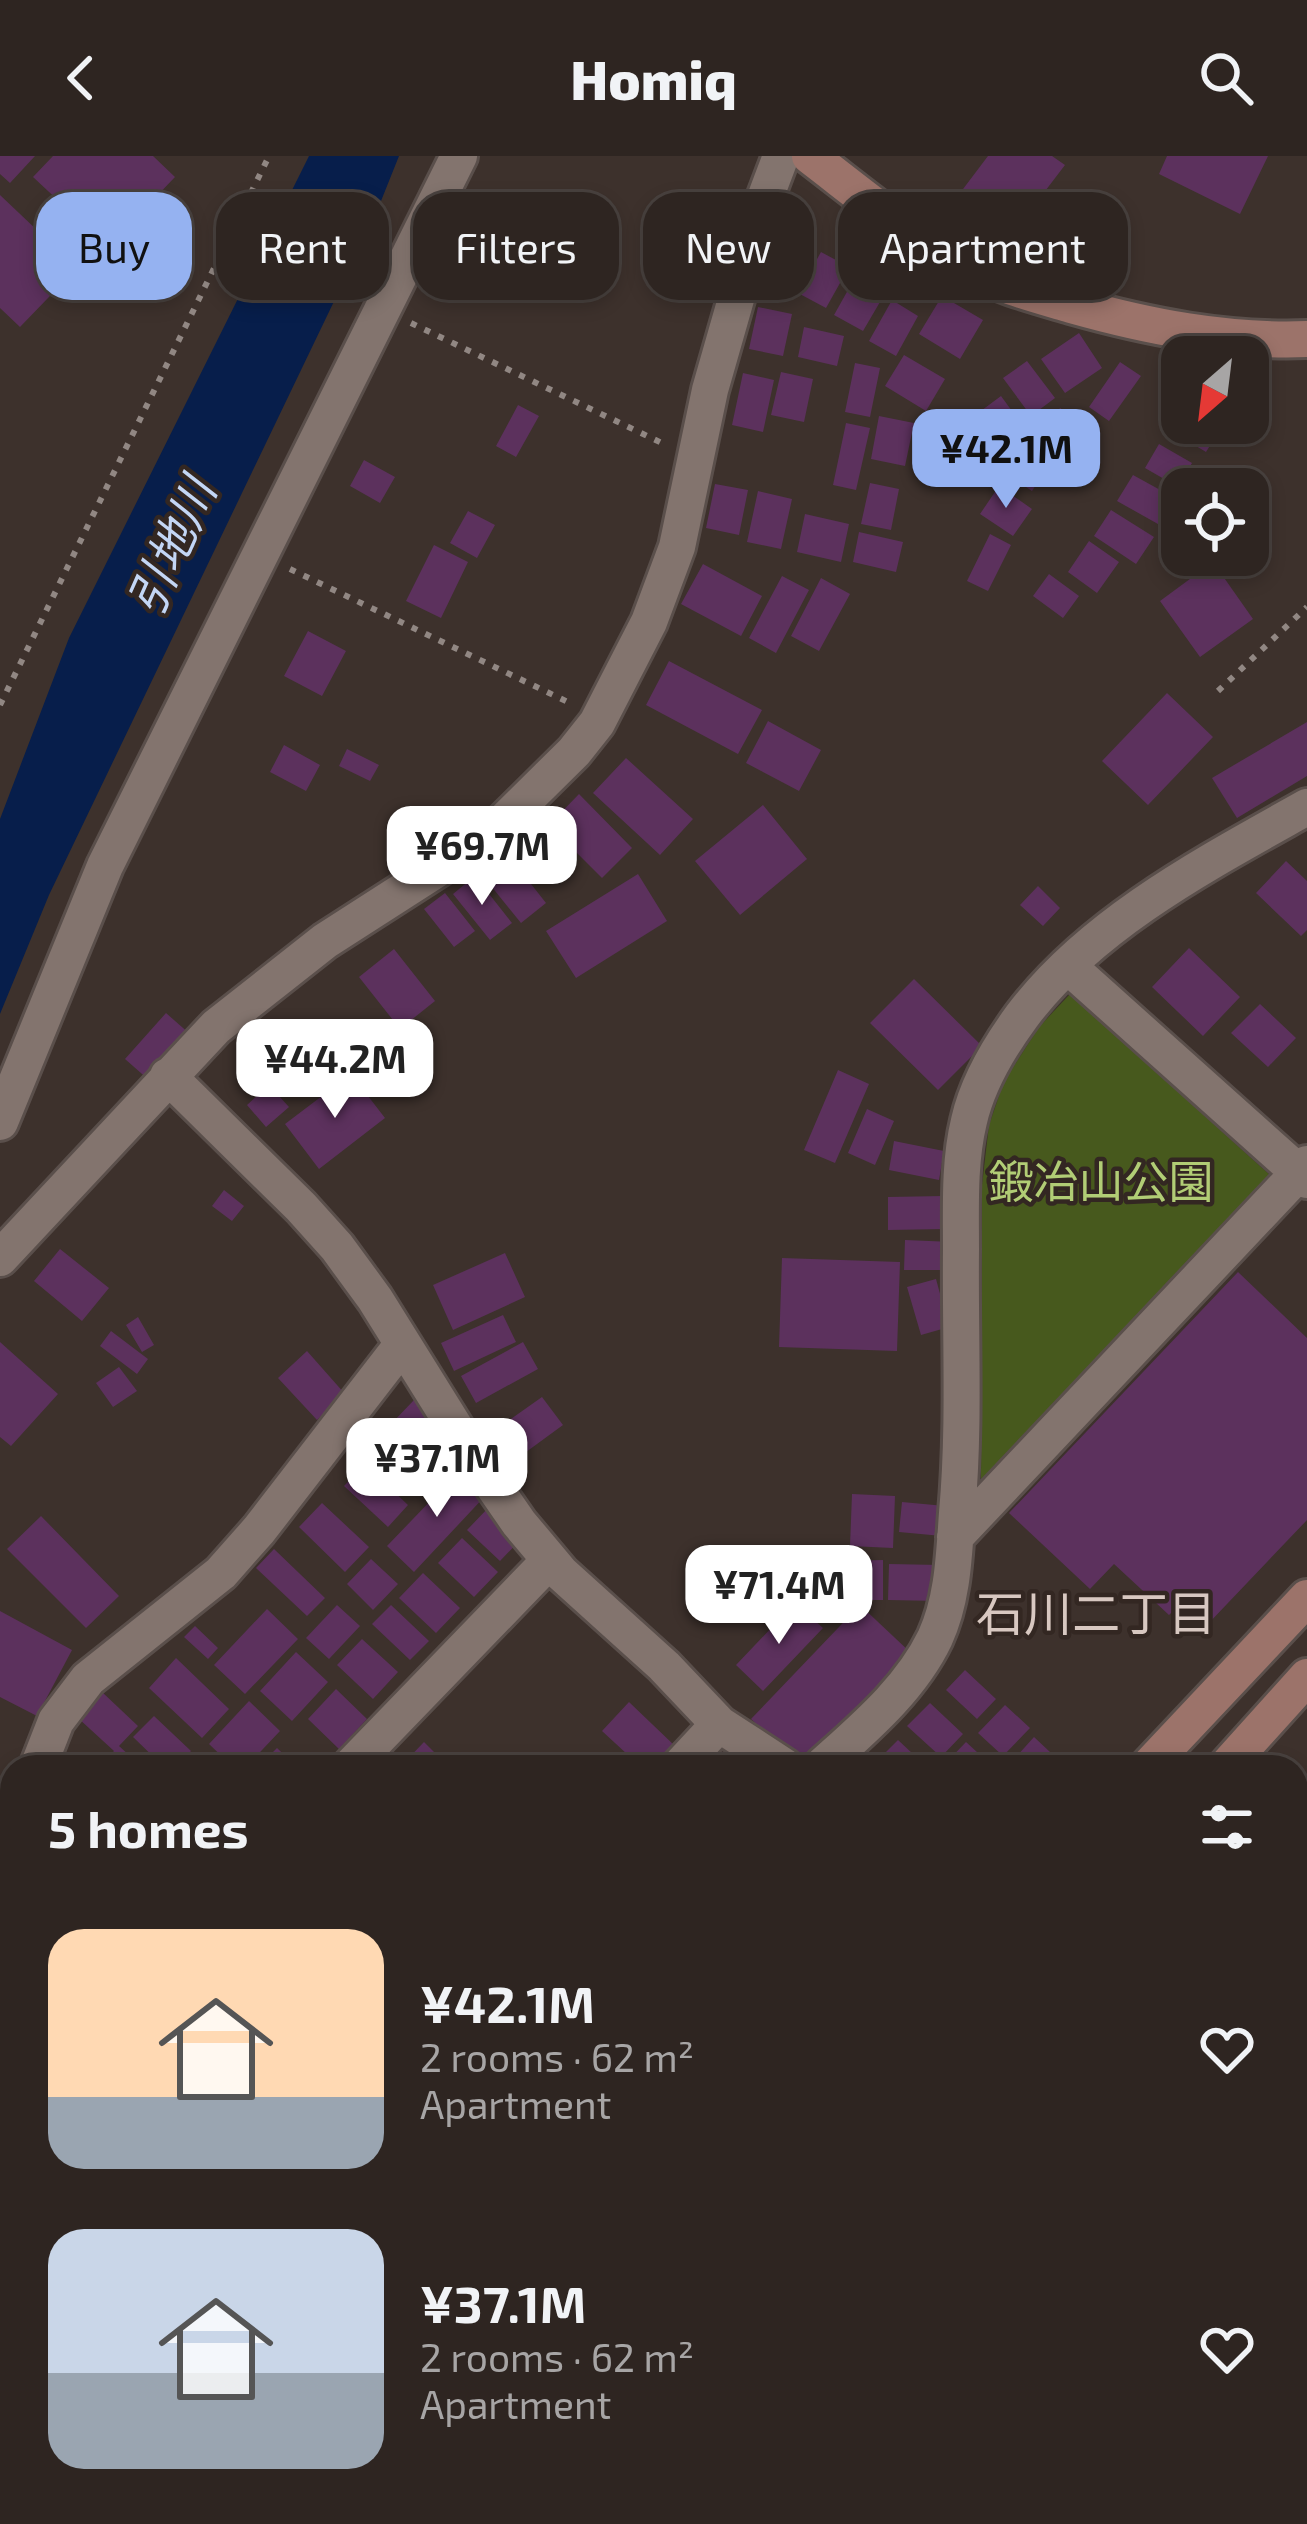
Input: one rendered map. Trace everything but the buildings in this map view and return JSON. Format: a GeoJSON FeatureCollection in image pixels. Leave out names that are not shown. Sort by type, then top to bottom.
{"type":"FeatureCollection","features":[{"type":"Feature","properties":{"kind":"street"},"geometry":{"type":"LineString","coordinates":[[0,1122],[105,866],[459,156]]}},
{"type":"Feature","properties":{"kind":"street"},"geometry":{"type":"LineString","coordinates":[[0,1258],[216,1027],[325,941],[490,835],[574,752],[600,717],[620,686],[677,547],[695,458],[764,201],[781,156]]}},
{"type":"Feature","properties":{"kind":"street"},"geometry":{"type":"LineString","coordinates":[[810,156],[916,237],[972,271],[1030,293],[1147,326],[1234,338],[1307,339]]}},
{"type":"Feature","properties":{"kind":"street"},"geometry":{"type":"LineString","coordinates":[[834,1755],[912,1676],[935,1637],[949,1595],[961,1472],[962,1181],[969,1120],[987,1074],[1023,1016],[1068,966],[1146,903],[1307,807]]}},
{"type":"Feature","properties":{"kind":"street"},"geometry":{"type":"LineString","coordinates":[[956,1537],[1304,1172],[1068,966]]}},
{"type":"Feature","properties":{"kind":"street"},"geometry":{"type":"LineString","coordinates":[[167,1076],[325,1234],[375,1299],[519,1523],[550,1559],[719,1724],[767,1755]]}},
{"type":"Feature","properties":{"kind":"street"},"geometry":{"type":"LineString","coordinates":[[43,1755],[56,1721],[88,1679],[220,1573],[259,1530],[402,1345]]}},
{"type":"Feature","properties":{"kind":"street"},"geometry":{"type":"LineString","coordinates":[[362,1755],[550,1559]]}},
{"type":"Feature","properties":{"kind":"street"},"geometry":{"type":"LineString","coordinates":[[1159,1755],[1307,1598]]}},
{"type":"Feature","properties":{"kind":"street"},"geometry":{"type":"LineString","coordinates":[[1237,1755],[1307,1677]]}},
{"type":"Feature","properties":{"kind":"street"},"geometry":{"type":"LineString","coordinates":[[690,1755],[719,1724]]}},
{"type":"Feature","properties":{"kind":"path"},"geometry":{"type":"LineString","coordinates":[[0,705],[269,156]]}},
{"type":"Feature","properties":{"kind":"path"},"geometry":{"type":"LineString","coordinates":[[381,308],[695,458]]}},
{"type":"Feature","properties":{"kind":"path"},"geometry":{"type":"LineString","coordinates":[[260,554],[600,717]]}},
{"type":"Feature","properties":{"kind":"path"},"geometry":{"type":"LineString","coordinates":[[1218,691],[1307,608]]}},
{"type":"Feature","properties":{"kind":"green space","name":"鍛冶山公園"},"geometry":{"type":"Polygon","coordinates":[[[1070,994],[1270,1175],[981,1480],[982,1185],[989,1125],[1004,1081],[1039,1027],[1070,994]]]}},
{"type":"Feature","properties":{"kind":"water"},"geometry":{"type":"Polygon","coordinates":[[[309,156],[399,156],[385,192],[291,192],[309,156]]]}},
{"type":"Feature","properties":{"kind":"water","name":"引地川"},"geometry":{"type":"Polygon","coordinates":[[[237,300],[335,300],[49,895],[0,1014],[0,819],[69,638],[237,300]]]}},
{"type":"Feature","properties":{"kind":"district","name":"石川二丁目"},"geometry":{"type":"Point","coordinates":[1096,1614]}}]}
